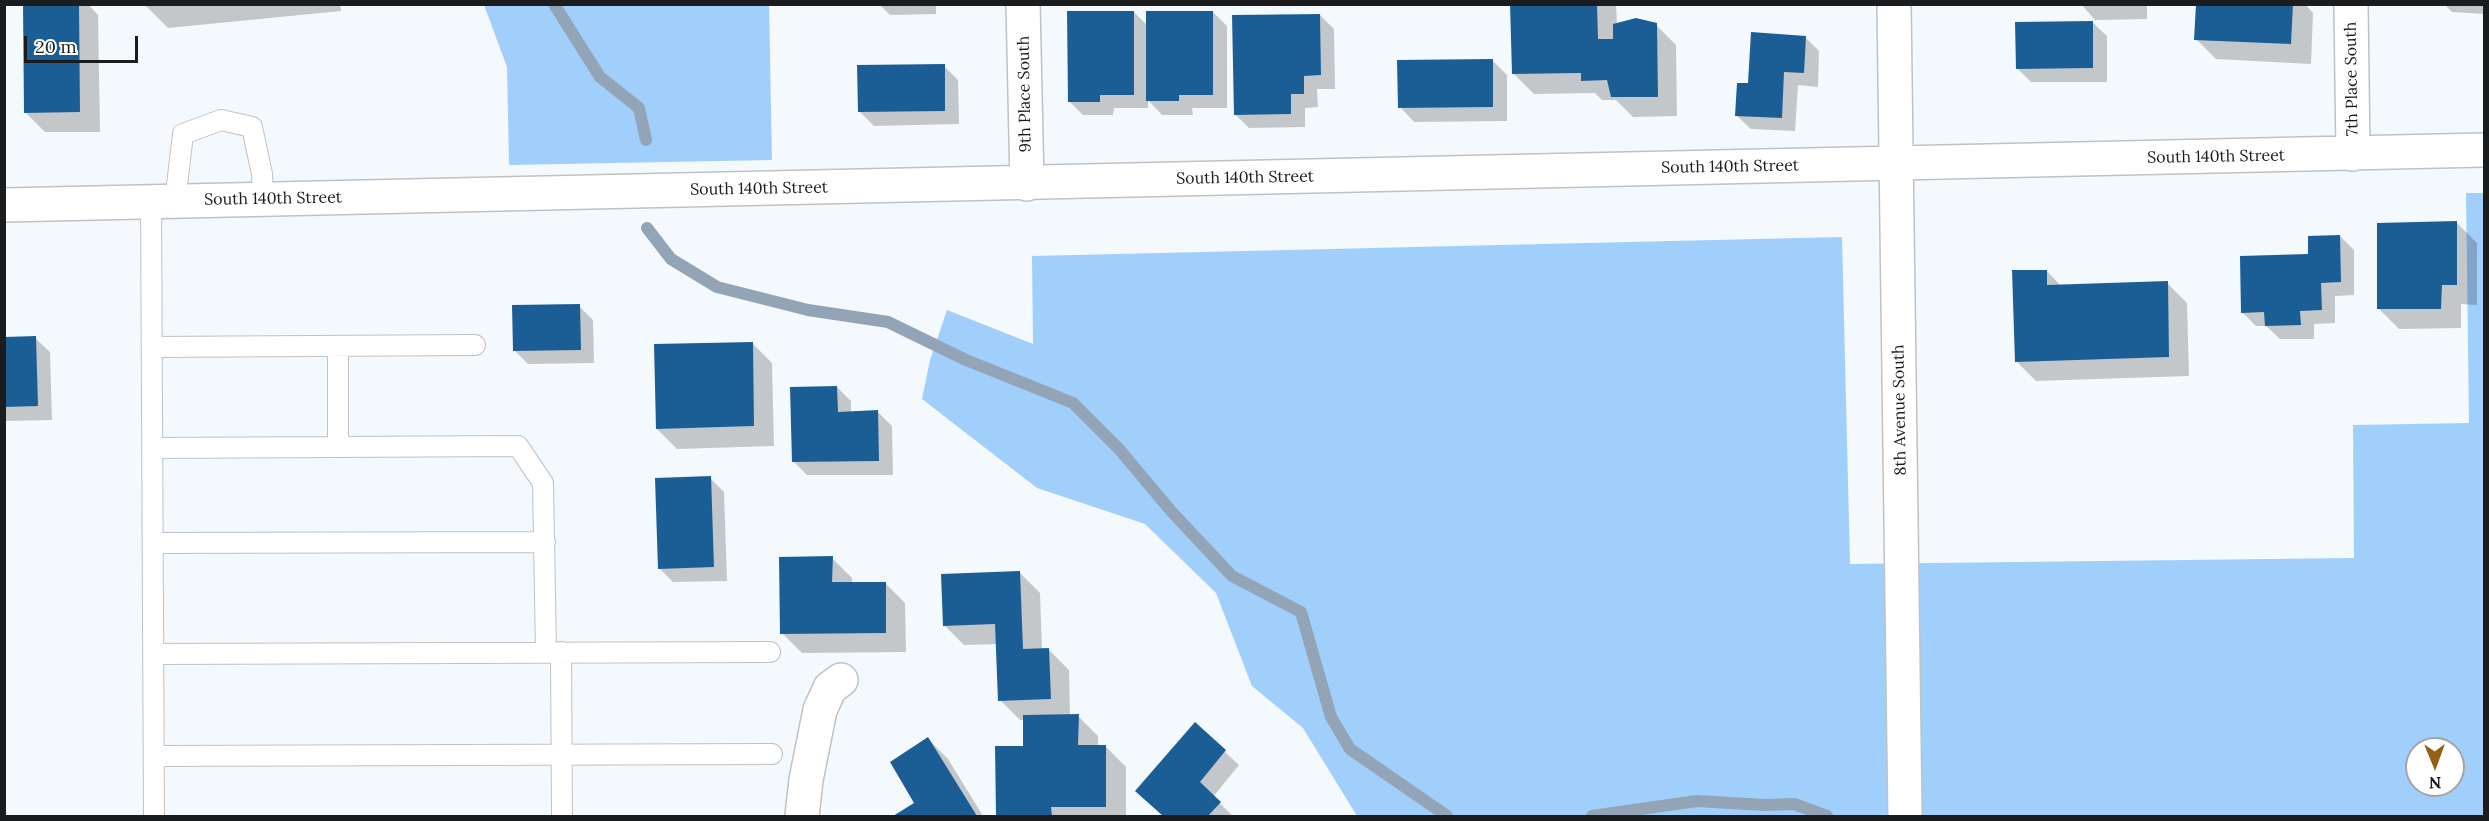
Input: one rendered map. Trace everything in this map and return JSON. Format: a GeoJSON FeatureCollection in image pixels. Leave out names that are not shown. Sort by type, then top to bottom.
{"type":"FeatureCollection","features":[{"type":"Feature","properties":{"kind":"street","name":"9th Place South"},"geometry":{"type":"LineString","coordinates":[[1023,4],[1027,184]]}},
{"type":"Feature","properties":{"kind":"street","name":"8th Avenue South"},"geometry":{"type":"LineString","coordinates":[[1894,4],[1905,816]]}},
{"type":"Feature","properties":{"kind":"street","name":"7th Place South"},"geometry":{"type":"LineString","coordinates":[[2351,4],[2354,154]]}},
{"type":"Feature","properties":{"kind":"street","name":"South 140th Street"},"geometry":{"type":"LineString","coordinates":[[4,205],[2484,150]]}},
{"type":"Feature","properties":{"kind":"street"},"geometry":{"type":"LineString","coordinates":[[802,816],[806,780],[820,710],[830,688],[841,680]]}},
{"type":"Feature","properties":{"kind":"lane"},"geometry":{"type":"LineString","coordinates":[[154,816],[152,347],[163,202],[183,134],[221,120],[252,128],[262,174],[263,200]]}},
{"type":"Feature","properties":{"kind":"lane"},"geometry":{"type":"LineString","coordinates":[[152,347],[475,345]]}},
{"type":"Feature","properties":{"kind":"lane"},"geometry":{"type":"LineString","coordinates":[[338,346],[339,447]]}},
{"type":"Feature","properties":{"kind":"lane"},"geometry":{"type":"LineString","coordinates":[[152,448],[518,446],[543,483],[545,542],[562,755],[562,816]]}},
{"type":"Feature","properties":{"kind":"lane"},"geometry":{"type":"LineString","coordinates":[[153,543],[545,542]]}},
{"type":"Feature","properties":{"kind":"lane"},"geometry":{"type":"LineString","coordinates":[[153,654],[770,652]]}},
{"type":"Feature","properties":{"kind":"lane"},"geometry":{"type":"LineString","coordinates":[[154,756],[772,754]]}},
{"type":"Feature","properties":{"kind":"shaded area"},"geometry":{"type":"Polygon","coordinates":[[[484,5],[769,5],[772,160],[509,165],[507,67],[484,5]]]}},
{"type":"Feature","properties":{"kind":"shaded area"},"geometry":{"type":"Polygon","coordinates":[[[2466,193],[2484,193],[2484,816],[1357,816],[1303,728],[1252,686],[1216,593],[1145,524],[1037,488],[922,399],[930,360],[947,310],[1033,344],[1032,256],[1842,237],[1850,564],[2354,558],[2353,425],[2469,423],[2466,193]]]}},
{"type":"Feature","properties":{"kind":"building"},"geometry":{"type":"Polygon","coordinates":[[[23,4],[79,4],[80,112],[24,113],[23,4]]]}},
{"type":"Feature","properties":{"kind":"building"},"geometry":{"type":"Polygon","coordinates":[[[1510,4],[1597,4],[1598,39],[1613,39],[1613,24],[1636,18],[1657,23],[1658,97],[1611,97],[1607,80],[1581,81],[1581,73],[1512,74],[1510,4]]]}},
{"type":"Feature","properties":{"kind":"building"},"geometry":{"type":"Polygon","coordinates":[[[2196,4],[2293,4],[2291,44],[2194,40],[2196,4]]]}},
{"type":"Feature","properties":{"kind":"building"},"geometry":{"type":"Polygon","coordinates":[[[1067,11],[1134,11],[1134,95],[1100,95],[1100,102],[1068,102],[1067,11]]]}},
{"type":"Feature","properties":{"kind":"building"},"geometry":{"type":"Polygon","coordinates":[[[1146,11],[1213,11],[1213,95],[1179,95],[1179,101],[1146,101],[1146,11]]]}},
{"type":"Feature","properties":{"kind":"building"},"geometry":{"type":"Polygon","coordinates":[[[1320,14],[1321,75],[1304,76],[1304,94],[1291,94],[1291,114],[1234,115],[1232,15],[1320,14]]]}},
{"type":"Feature","properties":{"kind":"building"},"geometry":{"type":"Polygon","coordinates":[[[2093,21],[2093,68],[2016,69],[2015,22],[2093,21]]]}},
{"type":"Feature","properties":{"kind":"building"},"geometry":{"type":"Polygon","coordinates":[[[1751,32],[1806,36],[1804,73],[1784,72],[1782,118],[1735,116],[1737,83],[1748,83],[1751,32]]]}},
{"type":"Feature","properties":{"kind":"building"},"geometry":{"type":"Polygon","coordinates":[[[1493,59],[1493,107],[1398,108],[1397,60],[1493,59]]]}},
{"type":"Feature","properties":{"kind":"building"},"geometry":{"type":"Polygon","coordinates":[[[945,64],[945,111],[858,112],[857,65],[945,64]]]}},
{"type":"Feature","properties":{"kind":"building"},"geometry":{"type":"Polygon","coordinates":[[[2457,221],[2457,285],[2442,285],[2441,309],[2377,309],[2377,223],[2457,221]]]}},
{"type":"Feature","properties":{"kind":"building"},"geometry":{"type":"Polygon","coordinates":[[[2340,235],[2341,282],[2321,283],[2322,310],[2300,311],[2301,325],[2265,326],[2264,312],[2241,313],[2240,256],[2308,254],[2308,236],[2340,235]]]}},
{"type":"Feature","properties":{"kind":"building"},"geometry":{"type":"Polygon","coordinates":[[[2012,270],[2047,270],[2047,285],[2168,281],[2169,357],[2015,362],[2012,270]]]}},
{"type":"Feature","properties":{"kind":"building"},"geometry":{"type":"Polygon","coordinates":[[[580,304],[581,350],[513,351],[512,305],[580,304]]]}},
{"type":"Feature","properties":{"kind":"building"},"geometry":{"type":"Polygon","coordinates":[[[36,336],[38,406],[4,407],[4,337],[36,336]]]}},
{"type":"Feature","properties":{"kind":"building"},"geometry":{"type":"Polygon","coordinates":[[[753,342],[754,426],[656,429],[654,344],[753,342]]]}},
{"type":"Feature","properties":{"kind":"building"},"geometry":{"type":"Polygon","coordinates":[[[837,386],[838,412],[878,410],[879,461],[792,462],[790,387],[837,386]]]}},
{"type":"Feature","properties":{"kind":"building"},"geometry":{"type":"Polygon","coordinates":[[[711,476],[714,567],[658,569],[655,478],[711,476]]]}},
{"type":"Feature","properties":{"kind":"building"},"geometry":{"type":"Polygon","coordinates":[[[833,556],[832,582],[886,582],[886,633],[780,634],[779,557],[833,556]]]}},
{"type":"Feature","properties":{"kind":"building"},"geometry":{"type":"Polygon","coordinates":[[[1020,571],[1023,649],[1049,648],[1051,699],[998,701],[995,624],[943,626],[941,574],[1020,571]]]}},
{"type":"Feature","properties":{"kind":"building"},"geometry":{"type":"Polygon","coordinates":[[[1079,714],[1078,745],[1106,745],[1106,807],[1051,807],[1052,816],[996,816],[995,746],[1023,746],[1023,715],[1079,714]]]}},
{"type":"Feature","properties":{"kind":"building"},"geometry":{"type":"Polygon","coordinates":[[[1195,722],[1226,750],[1200,782],[1221,802],[1208,816],[1163,816],[1135,791],[1195,722]]]}},
{"type":"Feature","properties":{"kind":"building"},"geometry":{"type":"Polygon","coordinates":[[[928,737],[977,816],[893,816],[914,803],[890,762],[928,737]]]}},
{"type":"Feature","properties":{"kind":"waterway"},"geometry":{"type":"LineString","coordinates":[[554,4],[600,77],[639,108],[646,140]]}},
{"type":"Feature","properties":{"kind":"waterway"},"geometry":{"type":"LineString","coordinates":[[647,228],[671,259],[717,287],[808,310],[888,322],[966,360],[1073,403],[1119,449],[1171,511],[1232,576],[1301,612],[1331,717],[1350,749],[1447,816]]}},
{"type":"Feature","properties":{"kind":"waterway"},"geometry":{"type":"LineString","coordinates":[[1592,816],[1697,801],[1765,805],[1794,804],[1827,816]]}}]}
